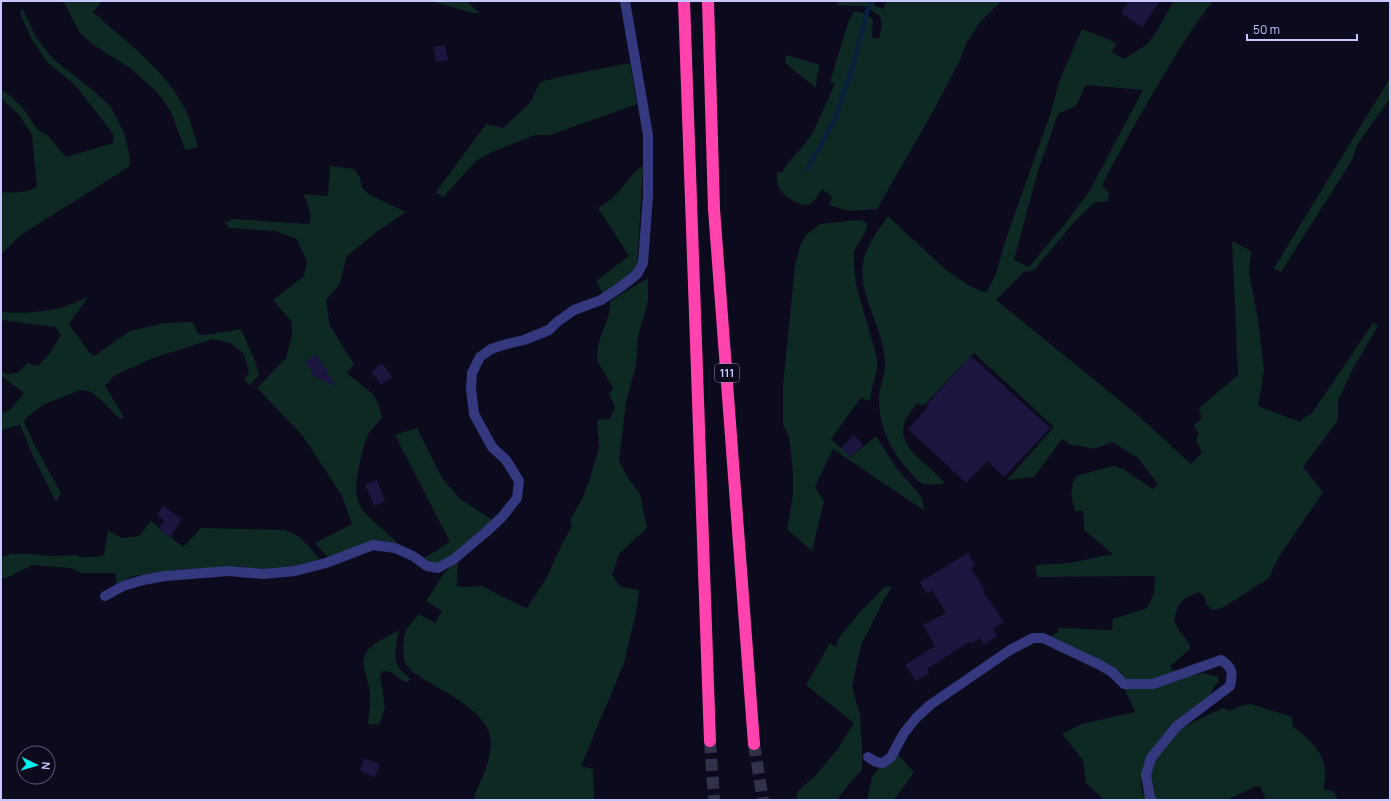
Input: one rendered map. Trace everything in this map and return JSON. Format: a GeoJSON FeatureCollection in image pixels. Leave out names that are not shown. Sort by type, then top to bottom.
{"type":"FeatureCollection","features":[{"type":"Feature","properties":{"kind":"highway","name":"111"},"geometry":{"type":"LineString","coordinates":[[684,1],[710,741]]}},
{"type":"Feature","properties":{"kind":"highway","name":"111"},"geometry":{"type":"LineString","coordinates":[[708,1],[714,209],[754,744]]}},
{"type":"Feature","properties":{"kind":"street"},"geometry":{"type":"LineString","coordinates":[[105,596],[123,586],[166,576],[229,571],[263,574],[295,571],[331,562],[373,545],[396,548],[413,556],[427,566],[438,568],[454,558],[502,517],[518,498],[519,481],[506,460],[492,447],[474,414],[471,388],[472,373],[480,357],[491,349],[524,340],[549,330],[557,322],[574,310],[601,300],[622,286],[637,274],[643,263],[648,196],[648,135],[625,1]]}},
{"type":"Feature","properties":{"kind":"street"},"geometry":{"type":"LineString","coordinates":[[868,757],[876,762],[883,763],[891,757],[904,733],[916,718],[930,705],[1010,650],[1033,638],[1043,638],[1100,665],[1112,672],[1124,684],[1153,684],[1222,660],[1229,665],[1232,676],[1230,686],[1177,726],[1151,758],[1146,775],[1150,798],[1152,800]]}},
{"type":"Feature","properties":{"kind":"green space"},"geometry":{"type":"Polygon","coordinates":[[[63,1],[102,1],[93,12],[144,57],[167,81],[185,109],[198,147],[185,150],[171,112],[158,93],[130,68],[94,45],[80,33],[63,1]]]}},
{"type":"Feature","properties":{"kind":"green space"},"geometry":{"type":"Polygon","coordinates":[[[430,1],[466,1],[480,13],[474,13],[430,1]]]}},
{"type":"Feature","properties":{"kind":"green space"},"geometry":{"type":"Polygon","coordinates":[[[838,1],[875,1],[874,6],[884,9],[886,1],[1001,1],[980,22],[967,42],[960,60],[935,108],[877,209],[849,211],[829,205],[832,197],[822,189],[812,203],[803,205],[784,195],[779,188],[777,178],[777,172],[782,172],[811,136],[817,124],[835,84],[830,82],[848,23],[854,11],[865,14],[873,19],[872,37],[879,39],[882,25],[880,16],[865,6],[837,5],[838,1]]]}},
{"type":"Feature","properties":{"kind":"green space"},"geometry":{"type":"Polygon","coordinates":[[[1174,1],[1213,1],[1191,31],[1172,62],[1137,121],[1102,185],[1109,193],[1108,201],[1094,203],[1075,221],[1034,270],[1024,272],[996,300],[1134,412],[1191,464],[1202,453],[1196,440],[1199,433],[1194,426],[1202,418],[1199,408],[1238,375],[1232,241],[1251,251],[1249,273],[1258,319],[1264,371],[1258,406],[1300,422],[1312,413],[1373,323],[1378,326],[1351,372],[1338,401],[1338,420],[1303,467],[1323,492],[1277,560],[1269,578],[1222,608],[1213,610],[1206,604],[1204,596],[1198,592],[1183,600],[1177,609],[1174,621],[1180,632],[1190,644],[1190,649],[1170,666],[1174,671],[1188,668],[1192,676],[1203,673],[1218,677],[1219,682],[1214,686],[1209,698],[1170,727],[1146,758],[1141,783],[1142,791],[1148,800],[1104,800],[1086,783],[1083,760],[1062,734],[1081,724],[1135,712],[1120,678],[1051,636],[1057,633],[1059,628],[1112,630],[1113,619],[1147,608],[1154,594],[1155,576],[1037,577],[1036,565],[1069,563],[1113,554],[1084,530],[1083,511],[1075,511],[1071,494],[1073,482],[1077,476],[1114,466],[1123,469],[1153,489],[1158,484],[1138,458],[1112,442],[1094,449],[1071,445],[1062,439],[1034,477],[1007,480],[1054,427],[974,353],[923,406],[917,403],[906,419],[903,427],[903,435],[906,442],[920,460],[936,473],[945,484],[933,485],[919,481],[904,466],[893,449],[881,420],[879,400],[884,376],[885,361],[880,336],[866,296],[862,271],[864,258],[874,236],[888,216],[947,271],[970,286],[986,293],[995,276],[1008,233],[1051,112],[1060,79],[1082,29],[1117,43],[1112,52],[1124,59],[1146,45],[1153,37],[1174,1]],[[1086,85],[1076,106],[1058,114],[1037,174],[1014,260],[1029,267],[1064,225],[1089,192],[1143,90],[1086,85]]]}},
{"type":"Feature","properties":{"kind":"green space"},"geometry":{"type":"Polygon","coordinates":[[[22,8],[36,37],[53,59],[94,91],[111,107],[124,133],[129,153],[130,166],[21,235],[1,254],[1,192],[19,192],[37,187],[32,135],[20,116],[1,98],[1,91],[7,93],[22,107],[38,130],[47,135],[66,157],[113,143],[114,135],[75,85],[47,62],[32,40],[20,13],[22,8]]]}},
{"type":"Feature","properties":{"kind":"green space"},"geometry":{"type":"Polygon","coordinates":[[[786,55],[820,65],[817,75],[816,88],[785,63],[786,55]]]}},
{"type":"Feature","properties":{"kind":"green space"},"geometry":{"type":"Polygon","coordinates":[[[630,63],[637,104],[550,135],[535,135],[492,152],[477,160],[443,197],[436,192],[486,124],[503,128],[531,102],[540,82],[630,63]]]}},
{"type":"Feature","properties":{"kind":"green space"},"geometry":{"type":"Polygon","coordinates":[[[1390,78],[1390,98],[1357,145],[1352,160],[1281,272],[1274,268],[1390,78]]]}},
{"type":"Feature","properties":{"kind":"green space"},"geometry":{"type":"Polygon","coordinates":[[[330,166],[354,169],[360,177],[362,188],[370,195],[406,212],[375,233],[347,256],[339,285],[326,300],[330,326],[354,364],[347,373],[370,391],[374,396],[380,408],[382,418],[368,434],[363,448],[356,480],[358,501],[366,514],[398,544],[338,556],[327,556],[315,543],[352,524],[342,496],[303,436],[257,388],[286,358],[292,335],[292,322],[273,300],[304,276],[307,262],[297,239],[275,231],[229,228],[225,223],[233,219],[309,224],[311,216],[304,194],[328,196],[330,166]]]}},
{"type":"Feature","properties":{"kind":"green space"},"geometry":{"type":"Polygon","coordinates":[[[640,167],[643,167],[637,266],[627,279],[603,294],[596,281],[629,256],[598,208],[616,195],[640,167]]]}},
{"type":"Feature","properties":{"kind":"green space"},"geometry":{"type":"Polygon","coordinates":[[[860,220],[867,223],[867,229],[854,251],[856,285],[874,347],[877,360],[877,369],[870,401],[861,398],[831,439],[851,457],[876,436],[897,469],[921,496],[925,511],[833,449],[815,487],[824,501],[812,551],[787,529],[793,495],[793,472],[789,437],[783,424],[783,385],[795,267],[800,246],[806,235],[820,224],[860,220]]]}},
{"type":"Feature","properties":{"kind":"green space"},"geometry":{"type":"Polygon","coordinates":[[[648,278],[648,301],[638,336],[636,365],[626,402],[619,461],[628,478],[640,494],[647,528],[619,554],[612,575],[621,587],[639,590],[636,613],[624,663],[581,766],[593,769],[594,800],[474,800],[489,759],[491,744],[487,727],[473,711],[464,704],[425,680],[408,667],[403,655],[406,631],[419,614],[435,623],[442,611],[426,601],[445,572],[458,560],[457,586],[482,586],[527,608],[546,579],[572,526],[570,520],[583,497],[599,448],[597,420],[610,419],[615,407],[609,394],[613,388],[597,360],[598,345],[609,314],[610,301],[648,278]]]}},
{"type":"Feature","properties":{"kind":"green space"},"geometry":{"type":"Polygon","coordinates":[[[88,297],[69,324],[89,352],[94,356],[130,331],[164,323],[193,322],[198,334],[206,335],[241,329],[255,361],[259,375],[250,385],[244,381],[249,372],[244,354],[230,343],[213,339],[153,358],[115,375],[105,386],[124,417],[120,419],[99,398],[89,391],[80,390],[43,405],[28,416],[24,422],[34,444],[61,493],[56,502],[34,458],[20,425],[1,430],[1,414],[10,410],[24,393],[1,377],[1,371],[7,374],[17,373],[28,363],[38,366],[49,354],[61,335],[55,327],[1,320],[1,312],[25,313],[49,310],[64,307],[88,297]]]}},
{"type":"Feature","properties":{"kind":"green space"},"geometry":{"type":"Polygon","coordinates":[[[417,428],[442,478],[459,498],[494,521],[440,564],[419,561],[450,542],[395,435],[417,428]]]}},
{"type":"Feature","properties":{"kind":"green space"},"geometry":{"type":"Polygon","coordinates":[[[151,521],[183,547],[201,528],[284,530],[301,539],[323,563],[258,570],[240,566],[179,570],[133,576],[116,584],[116,573],[81,573],[71,568],[32,565],[1,579],[1,557],[12,554],[49,556],[75,555],[82,557],[104,555],[108,530],[122,538],[139,536],[151,521]]]}},
{"type":"Feature","properties":{"kind":"green space"},"geometry":{"type":"Polygon","coordinates":[[[885,587],[892,587],[884,599],[861,645],[852,687],[860,714],[862,770],[837,800],[796,800],[798,791],[816,775],[837,750],[854,723],[806,685],[830,643],[836,647],[838,639],[860,612],[885,587]]]}},
{"type":"Feature","properties":{"kind":"green space"},"geometry":{"type":"Polygon","coordinates":[[[399,630],[395,658],[400,669],[412,680],[405,682],[391,672],[383,671],[380,676],[385,707],[379,725],[368,724],[370,692],[364,669],[364,658],[372,646],[399,630]]]}},
{"type":"Feature","properties":{"kind":"green space"},"geometry":{"type":"Polygon","coordinates":[[[1251,704],[1292,717],[1293,727],[1314,745],[1324,762],[1324,789],[1334,792],[1338,800],[1266,800],[1260,786],[1254,787],[1227,800],[1155,800],[1151,793],[1150,769],[1156,754],[1179,729],[1223,708],[1230,711],[1243,705],[1251,704]]]}},
{"type":"Feature","properties":{"kind":"green space"},"geometry":{"type":"Polygon","coordinates":[[[895,751],[914,772],[894,800],[867,800],[872,777],[881,765],[895,751]]]}},
{"type":"Feature","properties":{"kind":"building"},"geometry":{"type":"Polygon","coordinates":[[[1129,1],[1160,1],[1142,27],[1121,13],[1129,1]]]}},
{"type":"Feature","properties":{"kind":"building"},"geometry":{"type":"Polygon","coordinates":[[[445,45],[448,60],[436,62],[434,47],[445,45]]]}},
{"type":"Feature","properties":{"kind":"building"},"geometry":{"type":"Polygon","coordinates":[[[316,354],[336,386],[315,377],[305,362],[316,354]]]}},
{"type":"Feature","properties":{"kind":"building"},"geometry":{"type":"Polygon","coordinates":[[[971,356],[1050,428],[1004,477],[987,461],[966,483],[908,429],[928,407],[926,405],[971,356]]]}},
{"type":"Feature","properties":{"kind":"building"},"geometry":{"type":"Polygon","coordinates":[[[382,363],[392,377],[381,385],[371,372],[382,363]]]}},
{"type":"Feature","properties":{"kind":"building"},"geometry":{"type":"Polygon","coordinates":[[[854,435],[863,445],[850,457],[841,448],[854,435]]]}},
{"type":"Feature","properties":{"kind":"building"},"geometry":{"type":"Polygon","coordinates":[[[377,480],[385,501],[374,506],[365,484],[377,480]]]}},
{"type":"Feature","properties":{"kind":"building"},"geometry":{"type":"Polygon","coordinates":[[[163,506],[182,519],[170,537],[159,529],[164,520],[157,515],[163,506]]]}},
{"type":"Feature","properties":{"kind":"building"},"geometry":{"type":"Polygon","coordinates":[[[968,553],[975,565],[971,568],[985,590],[983,591],[1004,622],[993,629],[997,636],[984,645],[980,638],[971,644],[969,642],[927,669],[929,673],[916,681],[905,665],[935,646],[923,625],[946,613],[932,590],[927,594],[920,582],[968,553]]]}},
{"type":"Feature","properties":{"kind":"building"},"geometry":{"type":"Polygon","coordinates":[[[364,758],[380,764],[375,777],[360,771],[364,758]]]}},
{"type":"Feature","properties":{"kind":"waterway"},"geometry":{"type":"LineString","coordinates":[[807,169],[836,117],[854,62],[870,1]]}},
{"type":"Feature","properties":{"kind":"tunnel"},"geometry":{"type":"LineString","coordinates":[[710,741],[714,800]]}},
{"type":"Feature","properties":{"kind":"tunnel"},"geometry":{"type":"LineString","coordinates":[[754,744],[763,800]]}}]}
